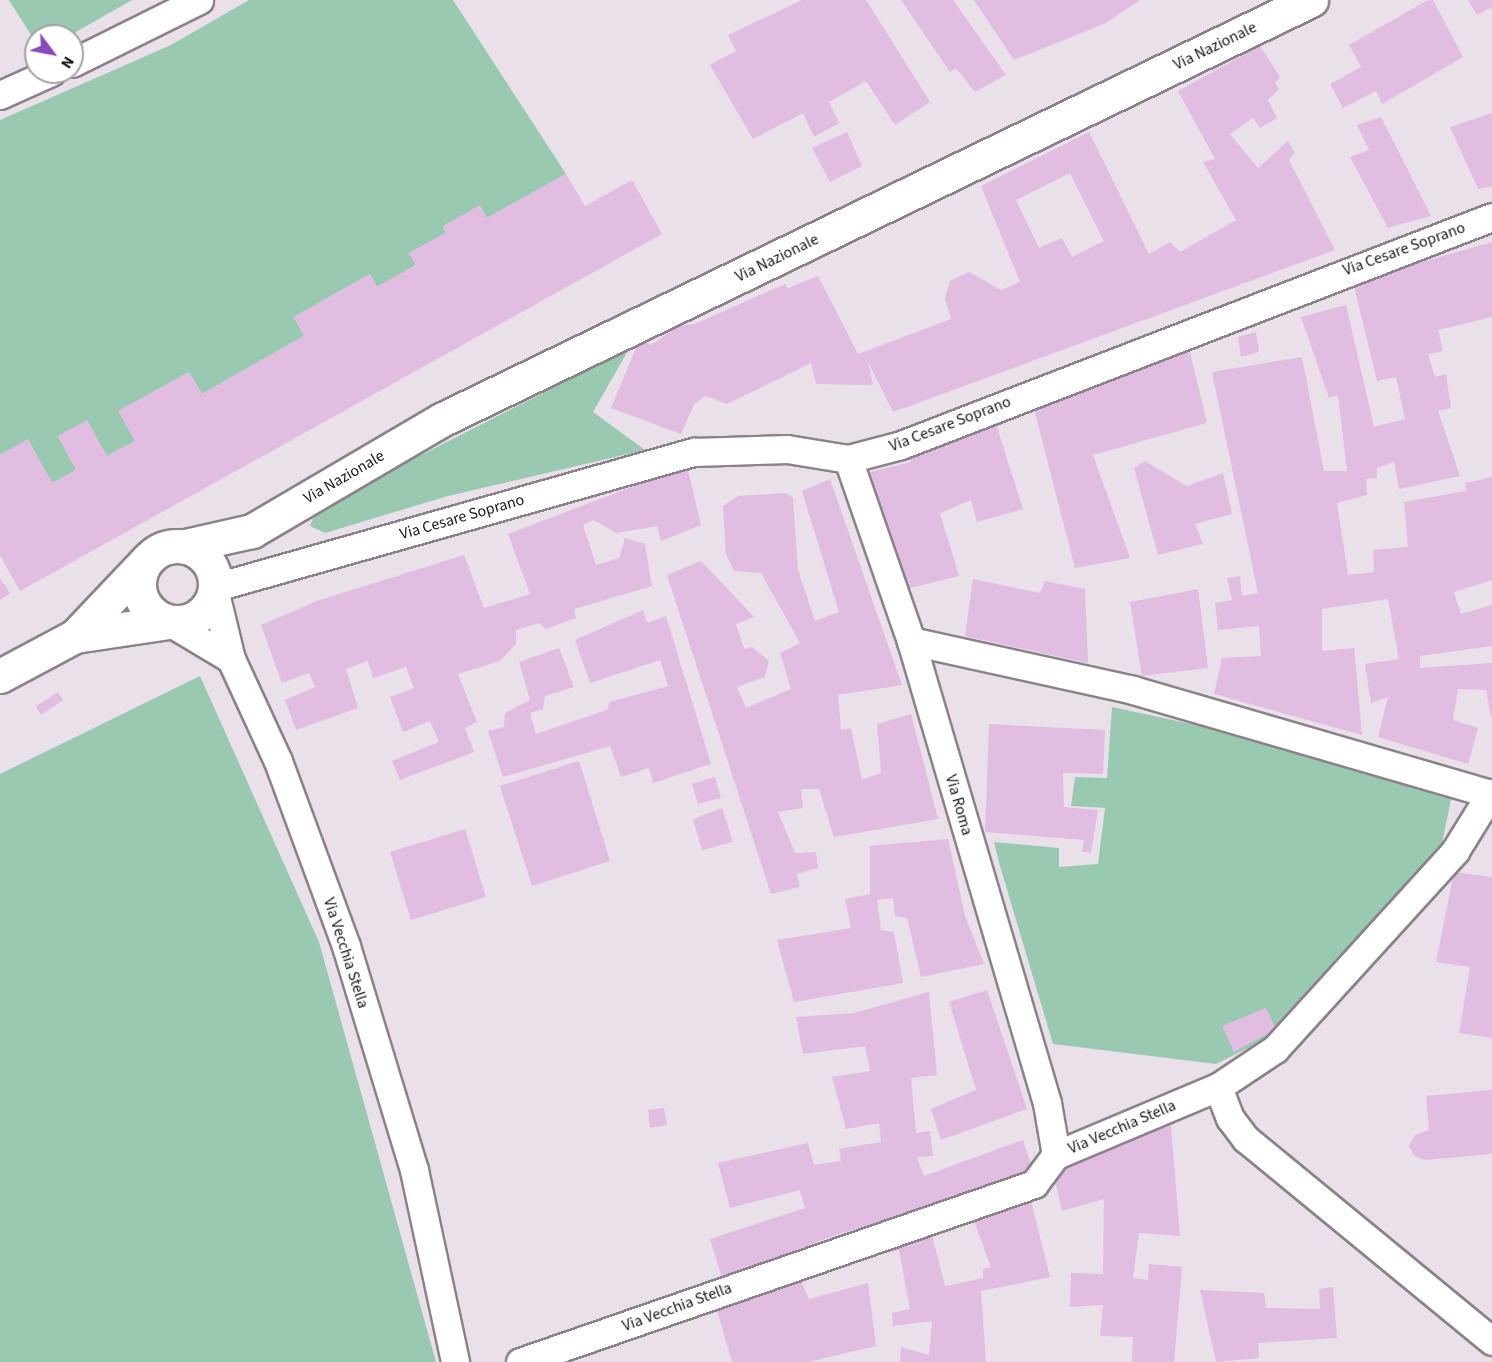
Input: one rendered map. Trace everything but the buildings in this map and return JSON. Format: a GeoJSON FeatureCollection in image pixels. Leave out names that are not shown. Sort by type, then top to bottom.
{"type":"FeatureCollection","features":[{"type":"Feature","properties":{"kind":"main road","name":"Via Nazionale"},"geometry":{"type":"LineString","coordinates":[[0,676],[75,636],[148,558],[172,545],[185,546],[252,531],[443,419],[1311,0]]}},
{"type":"Feature","properties":{"kind":"main road","name":"Via Nazionale"},"geometry":{"type":"LineString","coordinates":[[75,636],[192,620],[252,531]]}},
{"type":"Feature","properties":{"kind":"main road"},"geometry":{"type":"LineString","coordinates":[[185,546],[207,558],[216,587]]}},
{"type":"Feature","properties":{"kind":"main road"},"geometry":{"type":"LineString","coordinates":[[148,558],[138,583],[140,596],[147,608],[169,622]]}},
{"type":"Feature","properties":{"kind":"street"},"geometry":{"type":"LineString","coordinates":[[84,57],[199,0]]}},
{"type":"Feature","properties":{"kind":"street"},"geometry":{"type":"LineString","coordinates":[[0,95],[24,84]]}},
{"type":"Feature","properties":{"kind":"street","name":"Via Cesare Soprano"},"geometry":{"type":"LineString","coordinates":[[216,587],[694,452],[787,449],[848,459],[901,445],[1492,218]]}},
{"type":"Feature","properties":{"kind":"street","name":"Via Roma"},"geometry":{"type":"LineString","coordinates":[[848,459],[911,642],[1047,1103],[1056,1155]]}},
{"type":"Feature","properties":{"kind":"street","name":"Via Vecchia Stella"},"geometry":{"type":"LineString","coordinates":[[216,587],[231,659],[278,761],[346,946],[414,1170],[455,1362]]}},
{"type":"Feature","properties":{"kind":"street"},"geometry":{"type":"LineString","coordinates":[[169,622],[231,659]]}},
{"type":"Feature","properties":{"kind":"street"},"geometry":{"type":"LineString","coordinates":[[911,642],[1133,690],[1491,794]]}},
{"type":"Feature","properties":{"kind":"street","name":"Via Vecchia Stella"},"geometry":{"type":"LineString","coordinates":[[520,1362],[1034,1184],[1056,1155],[1218,1087],[1275,1048],[1455,851],[1491,794]]}},
{"type":"Feature","properties":{"kind":"street"},"geometry":{"type":"LineString","coordinates":[[1218,1087],[1230,1118],[1246,1139],[1492,1341]]}},
{"type":"Feature","properties":{"kind":"green space"},"geometry":{"type":"Polygon","coordinates":[[[9,0],[132,0],[84,27],[84,24],[24,24],[9,0]]]}},
{"type":"Feature","properties":{"kind":"green space"},"geometry":{"type":"Polygon","coordinates":[[[249,0],[453,0],[566,174],[487,218],[480,206],[443,226],[446,233],[409,253],[416,265],[377,287],[370,274],[294,317],[304,336],[202,394],[189,372],[119,411],[135,441],[107,456],[58,436],[76,470],[52,483],[28,440],[0,455],[0,120],[171,45],[249,0]]]}},
{"type":"Feature","properties":{"kind":"green space"},"geometry":{"type":"Polygon","coordinates":[[[629,349],[593,412],[645,450],[448,496],[325,533],[310,526],[317,508],[629,349]]]}},
{"type":"Feature","properties":{"kind":"green space"},"geometry":{"type":"Polygon","coordinates":[[[200,676],[319,942],[436,1362],[0,1362],[0,774],[200,676]]]}},
{"type":"Feature","properties":{"kind":"green space"},"geometry":{"type":"Polygon","coordinates":[[[1112,707],[1243,735],[1452,795],[1441,848],[1260,1042],[1216,1064],[1053,1044],[1000,866],[994,842],[1059,848],[1059,867],[1098,864],[1105,808],[1071,806],[1075,777],[1107,778],[1112,707]]]}}]}
